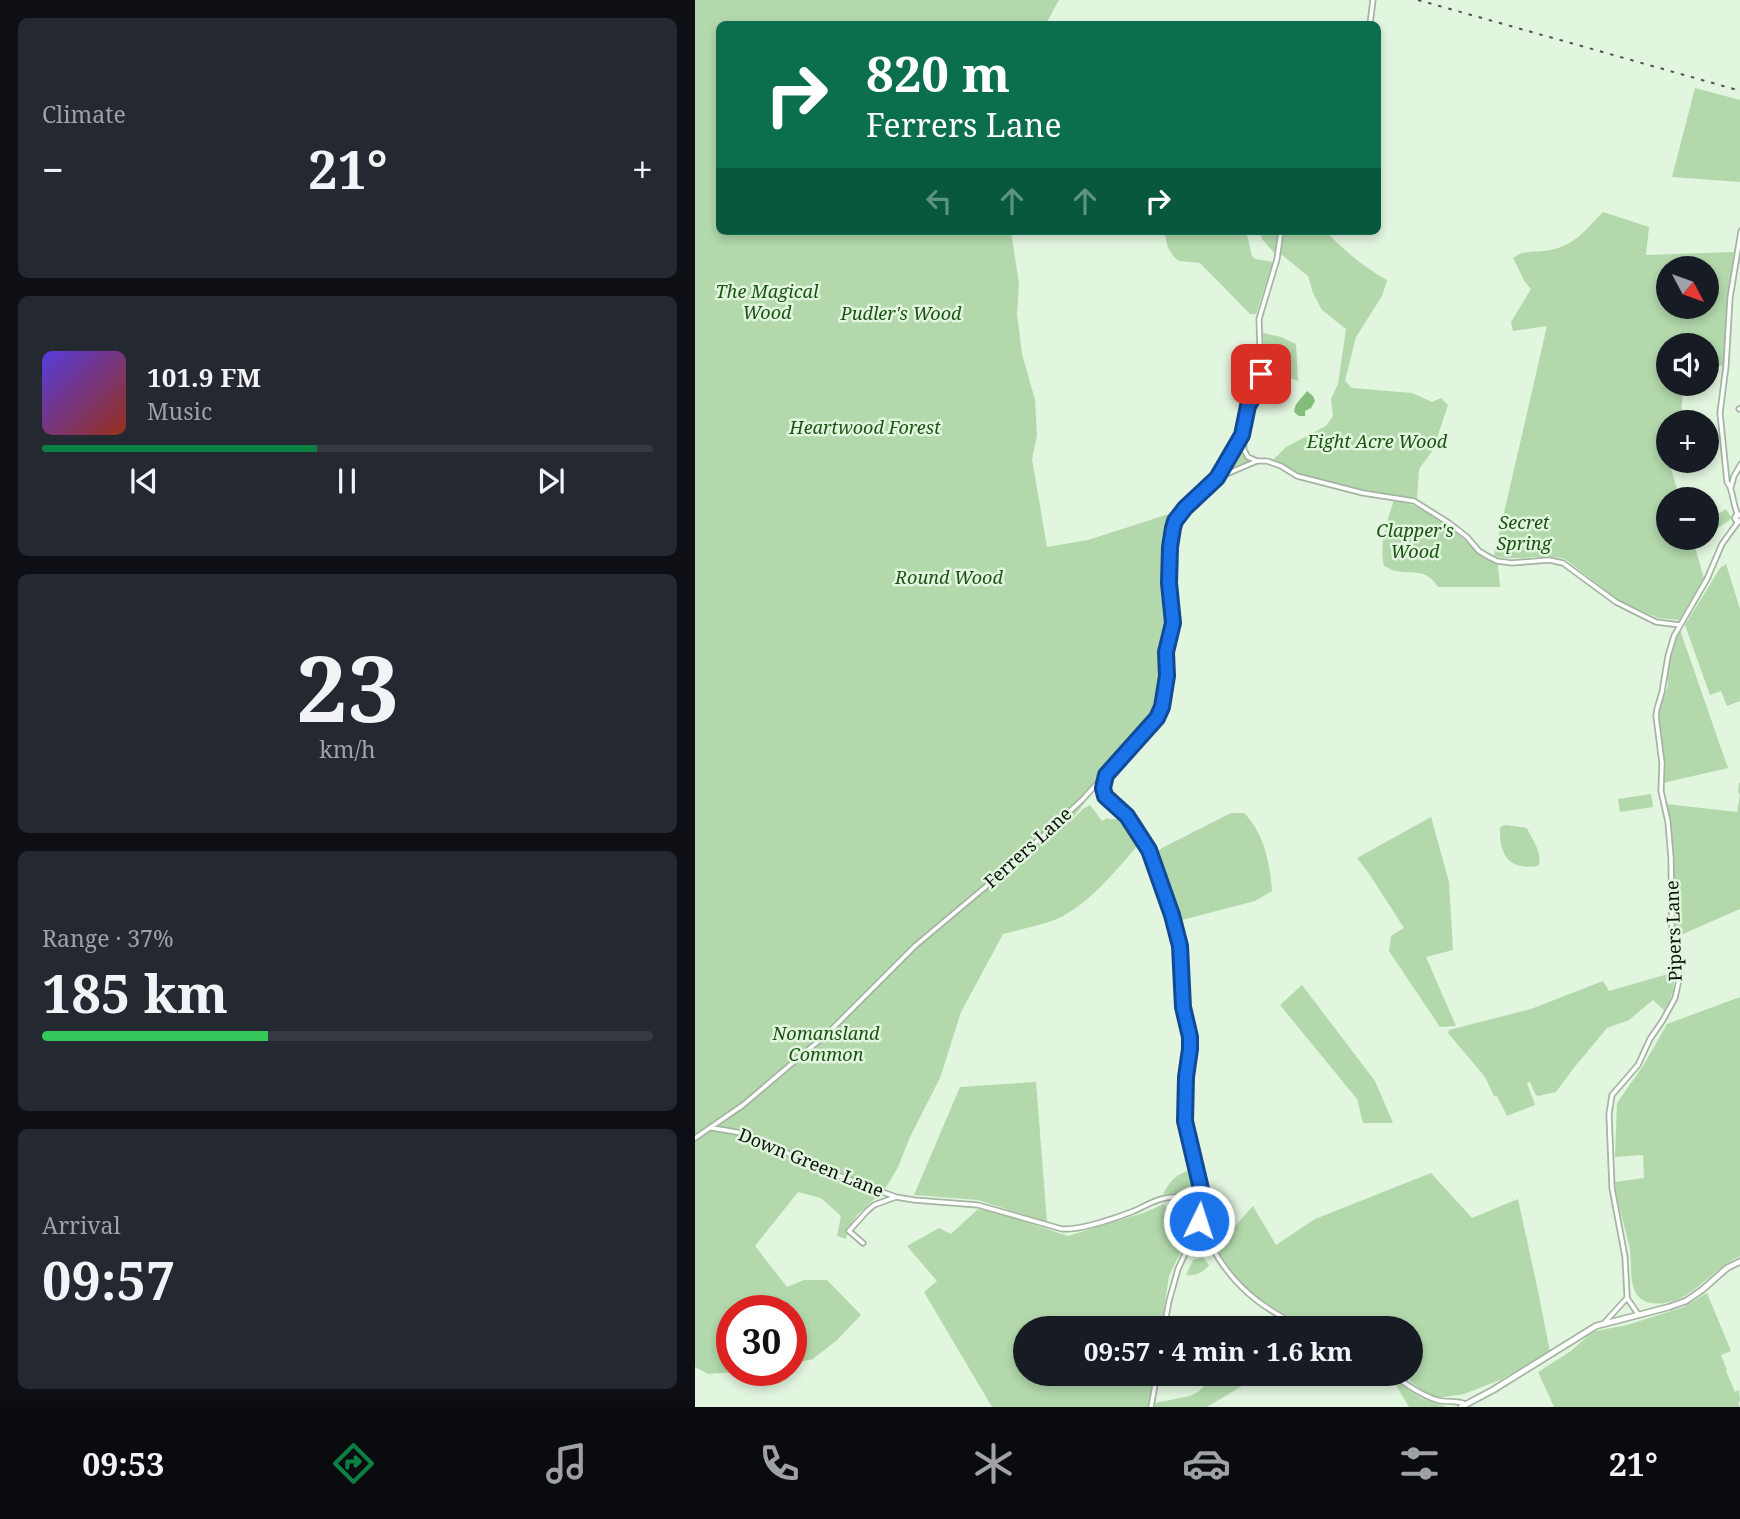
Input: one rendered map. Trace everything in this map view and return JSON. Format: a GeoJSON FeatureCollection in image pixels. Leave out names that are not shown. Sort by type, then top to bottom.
{"type":"FeatureCollection","features":[{"type":"Feature","properties":{"kind":"street"},"geometry":{"type":"LineString","coordinates":[[1370,21],[1373,0]]}},
{"type":"Feature","properties":{"kind":"street"},"geometry":{"type":"LineString","coordinates":[[1731,487],[1727,482],[1720,413],[1730,298],[1740,231]]}},
{"type":"Feature","properties":{"kind":"street","name":"Ferrers Lane"},"geometry":{"type":"LineString","coordinates":[[695,1138],[764,1088],[829,1033],[915,946],[1008,868],[1082,800],[1157,718],[1162,707],[1167,676],[1166,652],[1173,623],[1169,583],[1173,528],[1185,508],[1217,478],[1242,435],[1248,406],[1261,380],[1259,319],[1277,259],[1280,235]]}},
{"type":"Feature","properties":{"kind":"street"},"geometry":{"type":"LineString","coordinates":[[1242,435],[1246,454],[1251,459],[1281,466],[1297,476],[1363,493],[1414,501],[1449,523],[1479,551],[1497,561],[1512,563],[1549,560],[1563,563],[1615,602],[1656,622],[1680,625]]}},
{"type":"Feature","properties":{"kind":"street","name":"Ferrers Lane"},"geometry":{"type":"LineString","coordinates":[[1217,478],[1257,461]]}},
{"type":"Feature","properties":{"kind":"street"},"geometry":{"type":"LineString","coordinates":[[1739,518],[1733,504],[1731,487],[1733,476],[1740,464]]}},
{"type":"Feature","properties":{"kind":"street","name":"Pipers Lane"},"geometry":{"type":"LineString","coordinates":[[1627,1298],[1625,1257],[1612,1188],[1609,1114],[1612,1095],[1638,1065],[1675,998],[1680,975],[1672,941],[1671,858],[1668,822],[1661,791],[1662,763],[1656,716],[1674,636],[1707,579],[1722,544],[1739,518]]}},
{"type":"Feature","properties":{"kind":"street"},"geometry":{"type":"LineString","coordinates":[[1106,775],[1103,788],[1105,796],[1127,816],[1149,850],[1180,946],[1183,1007],[1190,1037],[1185,1114],[1187,1134],[1202,1193],[1197,1230],[1178,1269],[1166,1316]]}},
{"type":"Feature","properties":{"kind":"street","name":"Down Green Lane"},"geometry":{"type":"LineString","coordinates":[[711,1128],[748,1134],[818,1168],[896,1197],[978,1205],[1050,1226],[1070,1229],[1129,1213],[1166,1197],[1176,1197],[1191,1209],[1218,1258],[1243,1290],[1283,1316]]}},
{"type":"Feature","properties":{"kind":"street"},"geometry":{"type":"LineString","coordinates":[[879,1203],[882,1191]]}},
{"type":"Feature","properties":{"kind":"street"},"geometry":{"type":"LineString","coordinates":[[862,1243],[849,1231],[867,1211],[896,1197]]}},
{"type":"Feature","properties":{"kind":"street"},"geometry":{"type":"LineString","coordinates":[[1410,1386],[1424,1395],[1444,1402],[1460,1402],[1463,1406],[1596,1325],[1686,1301],[1727,1268],[1740,1261]]}},
{"type":"Feature","properties":{"kind":"street"},"geometry":{"type":"LineString","coordinates":[[1605,1322],[1627,1298],[1638,1314]]}},
{"type":"Feature","properties":{"kind":"street"},"geometry":{"type":"LineString","coordinates":[[1151,1407],[1155,1386]]}},
{"type":"Feature","properties":{"kind":"green space"},"geometry":{"type":"Polygon","coordinates":[[[695,0],[1059,0],[1048,21],[716,21],[716,235],[1012,235],[1019,284],[1017,314],[1022,354],[1035,400],[1037,436],[1032,459],[1047,547],[1088,540],[1175,512],[1167,543],[1170,623],[1164,654],[1163,694],[1157,706],[1156,718],[1115,763],[1069,823],[1090,805],[1102,821],[1107,818],[1123,819],[1140,843],[1103,884],[1072,910],[1048,922],[1003,934],[961,1012],[940,1078],[898,1167],[885,1189],[857,1215],[846,1239],[837,1236],[841,1216],[821,1198],[798,1192],[755,1246],[787,1287],[804,1280],[827,1280],[861,1315],[837,1340],[813,1359],[807,1360],[807,1295],[716,1295],[716,1373],[708,1374],[695,1367],[695,0]]]}},
{"type":"Feature","properties":{"kind":"green space"},"geometry":{"type":"Polygon","coordinates":[[[1695,88],[1740,100],[1740,182],[1672,177],[1695,88]]]}},
{"type":"Feature","properties":{"kind":"green space","name":"Secret Spring"},"geometry":{"type":"Polygon","coordinates":[[[1603,212],[1649,227],[1646,255],[1734,252],[1723,366],[1719,366],[1719,333],[1656,333],[1656,396],[1683,396],[1681,410],[1656,410],[1656,473],[1672,473],[1676,487],[1656,487],[1656,550],[1696,550],[1704,578],[1679,620],[1658,618],[1618,600],[1565,559],[1494,556],[1547,326],[1513,331],[1511,322],[1531,289],[1513,258],[1522,253],[1559,248],[1580,236],[1603,212]]]}},
{"type":"Feature","properties":{"kind":"green space"},"geometry":{"type":"Polygon","coordinates":[[[1165,235],[1247,235],[1252,256],[1273,262],[1256,314],[1250,314],[1200,263],[1179,261],[1168,248],[1165,235]]]}},
{"type":"Feature","properties":{"kind":"green space"},"geometry":{"type":"Polygon","coordinates":[[[1261,235],[1277,235],[1275,254],[1261,235]]]}},
{"type":"Feature","properties":{"kind":"green space","name":"Eight Acre Wood"},"geometry":{"type":"Polygon","coordinates":[[[1283,235],[1329,235],[1354,258],[1387,280],[1382,296],[1356,337],[1345,381],[1352,388],[1412,393],[1432,402],[1441,398],[1448,405],[1433,450],[1419,469],[1417,500],[1386,496],[1311,478],[1272,461],[1286,447],[1326,426],[1333,416],[1331,399],[1338,384],[1346,329],[1322,310],[1308,276],[1281,254],[1283,235]]]}},
{"type":"Feature","properties":{"kind":"green space"},"geometry":{"type":"Polygon","coordinates":[[[1263,333],[1296,344],[1298,381],[1265,368],[1263,333]]]}},
{"type":"Feature","properties":{"kind":"green space"},"geometry":{"type":"Polygon","coordinates":[[[1241,441],[1244,454],[1251,462],[1220,475],[1241,441]]]}},
{"type":"Feature","properties":{"kind":"green space","name":"Clapper's Wood"},"geometry":{"type":"Polygon","coordinates":[[[1394,500],[1413,505],[1446,523],[1484,558],[1498,565],[1500,587],[1438,587],[1424,574],[1395,571],[1384,566],[1383,541],[1394,500]]]}},
{"type":"Feature","properties":{"kind":"green space"},"geometry":{"type":"Polygon","coordinates":[[[1726,509],[1731,517],[1719,527],[1719,513],[1726,509]]]}},
{"type":"Feature","properties":{"kind":"green space"},"geometry":{"type":"Polygon","coordinates":[[[1726,564],[1740,609],[1740,701],[1727,706],[1721,691],[1710,695],[1685,625],[1720,568],[1726,564]]]}},
{"type":"Feature","properties":{"kind":"green space"},"geometry":{"type":"Polygon","coordinates":[[[1680,630],[1728,768],[1663,783],[1664,754],[1659,715],[1668,686],[1669,656],[1680,630]]]}},
{"type":"Feature","properties":{"kind":"green space"},"geometry":{"type":"Polygon","coordinates":[[[1739,783],[1740,909],[1676,937],[1671,823],[1666,804],[1737,812],[1739,783]]]}},
{"type":"Feature","properties":{"kind":"green space"},"geometry":{"type":"Polygon","coordinates":[[[1651,794],[1653,807],[1620,812],[1618,799],[1651,794]]]}},
{"type":"Feature","properties":{"kind":"green space"},"geometry":{"type":"Polygon","coordinates":[[[1231,813],[1244,813],[1257,830],[1268,859],[1272,891],[1255,901],[1178,921],[1159,866],[1158,851],[1231,813]]]}},
{"type":"Feature","properties":{"kind":"green space"},"geometry":{"type":"Polygon","coordinates":[[[1431,817],[1449,882],[1453,950],[1426,957],[1456,1026],[1440,1027],[1389,951],[1391,936],[1404,928],[1357,858],[1431,817]]]}},
{"type":"Feature","properties":{"kind":"green space"},"geometry":{"type":"Polygon","coordinates":[[[1506,825],[1527,828],[1540,857],[1538,866],[1519,866],[1507,858],[1500,837],[1500,827],[1506,825]]]}},
{"type":"Feature","properties":{"kind":"green space"},"geometry":{"type":"Polygon","coordinates":[[[1675,972],[1673,991],[1666,1012],[1653,1000],[1629,1020],[1607,1028],[1556,1092],[1538,1096],[1530,1082],[1527,1083],[1535,1105],[1507,1116],[1485,1077],[1448,1033],[1449,1030],[1531,1009],[1603,981],[1609,991],[1675,972]]]}},
{"type":"Feature","properties":{"kind":"green space"},"geometry":{"type":"Polygon","coordinates":[[[1302,985],[1375,1081],[1393,1123],[1363,1123],[1357,1099],[1280,1005],[1302,985]]]}},
{"type":"Feature","properties":{"kind":"green space"},"geometry":{"type":"Polygon","coordinates":[[[1740,997],[1740,1256],[1683,1297],[1652,1303],[1637,1295],[1634,1288],[1629,1245],[1615,1182],[1644,1178],[1643,1155],[1615,1157],[1617,1103],[1643,1066],[1667,1024],[1740,997]]]}},
{"type":"Feature","properties":{"kind":"green space"},"geometry":{"type":"Polygon","coordinates":[[[1036,1082],[1047,1222],[978,1200],[914,1195],[960,1087],[1036,1082]]]}},
{"type":"Feature","properties":{"kind":"green space"},"geometry":{"type":"Polygon","coordinates":[[[1194,1168],[1199,1189],[1197,1213],[1182,1198],[1174,1194],[1163,1194],[1175,1178],[1194,1168]]]}},
{"type":"Feature","properties":{"kind":"green space"},"geometry":{"type":"Polygon","coordinates":[[[1431,1173],[1472,1218],[1518,1199],[1550,1352],[1500,1380],[1464,1394],[1438,1398],[1416,1386],[1423,1386],[1423,1316],[1289,1316],[1260,1300],[1235,1278],[1220,1258],[1216,1247],[1253,1206],[1276,1245],[1315,1219],[1431,1173]]]}},
{"type":"Feature","properties":{"kind":"green space"},"geometry":{"type":"Polygon","coordinates":[[[1164,1204],[1174,1219],[1183,1219],[1192,1211],[1196,1220],[1169,1276],[1163,1316],[1013,1316],[1013,1386],[1152,1386],[1148,1407],[992,1407],[924,1292],[937,1281],[907,1246],[939,1228],[951,1234],[978,1209],[1068,1236],[1164,1204]]]}},
{"type":"Feature","properties":{"kind":"green space"},"geometry":{"type":"Polygon","coordinates":[[[1203,1257],[1209,1265],[1207,1268],[1193,1275],[1186,1275],[1193,1260],[1203,1257]]]}},
{"type":"Feature","properties":{"kind":"green space"},"geometry":{"type":"Polygon","coordinates":[[[1707,1293],[1731,1351],[1721,1355],[1735,1392],[1739,1390],[1740,1407],[1554,1407],[1538,1372],[1596,1331],[1627,1325],[1684,1307],[1707,1293]]]}},
{"type":"Feature","properties":{"kind":"green space"},"geometry":{"type":"Polygon","coordinates":[[[1204,1386],[1242,1386],[1207,1407],[1154,1407],[1155,1403],[1198,1392],[1204,1386]]]}},
{"type":"Feature","properties":{"kind":"green space"},"geometry":{"type":"Polygon","coordinates":[[[1397,1386],[1403,1386],[1421,1398],[1447,1407],[1409,1407],[1397,1386]]]}},
{"type":"Feature","properties":{"kind":"shaded area"},"geometry":{"type":"Polygon","coordinates":[[[1307,391],[1315,401],[1311,408],[1305,411],[1305,416],[1299,416],[1294,412],[1295,408],[1307,391]]]}},
{"type":"Feature","properties":{"kind":"railway"},"geometry":{"type":"LineString","coordinates":[[1418,0],[1741,91]]}},
{"type":"Feature","properties":{"kind":"route"},"geometry":{"type":"LineString","coordinates":[[1199,1221],[1202,1193],[1185,1121],[1190,1037],[1183,1007],[1180,946],[1149,850],[1127,816],[1105,796],[1103,788],[1106,775],[1157,718],[1162,707],[1167,676],[1166,652],[1173,623],[1169,583],[1170,547],[1175,521],[1217,478],[1242,435],[1248,406],[1259,387],[1261,374]]}},
{"type":"Feature","properties":{"kind":"park label","name":"The Magical Wood"},"geometry":{"type":"Point","coordinates":[767,302]}},
{"type":"Feature","properties":{"kind":"park label","name":"Pudler's Wood"},"geometry":{"type":"Point","coordinates":[901,314]}},
{"type":"Feature","properties":{"kind":"park label","name":"Heartwood Forest"},"geometry":{"type":"Point","coordinates":[865,428]}},
{"type":"Feature","properties":{"kind":"park label","name":"Round Wood"},"geometry":{"type":"Point","coordinates":[949,578]}},
{"type":"Feature","properties":{"kind":"park label","name":"Nomansland Common"},"geometry":{"type":"Point","coordinates":[826,1044]}}]}
